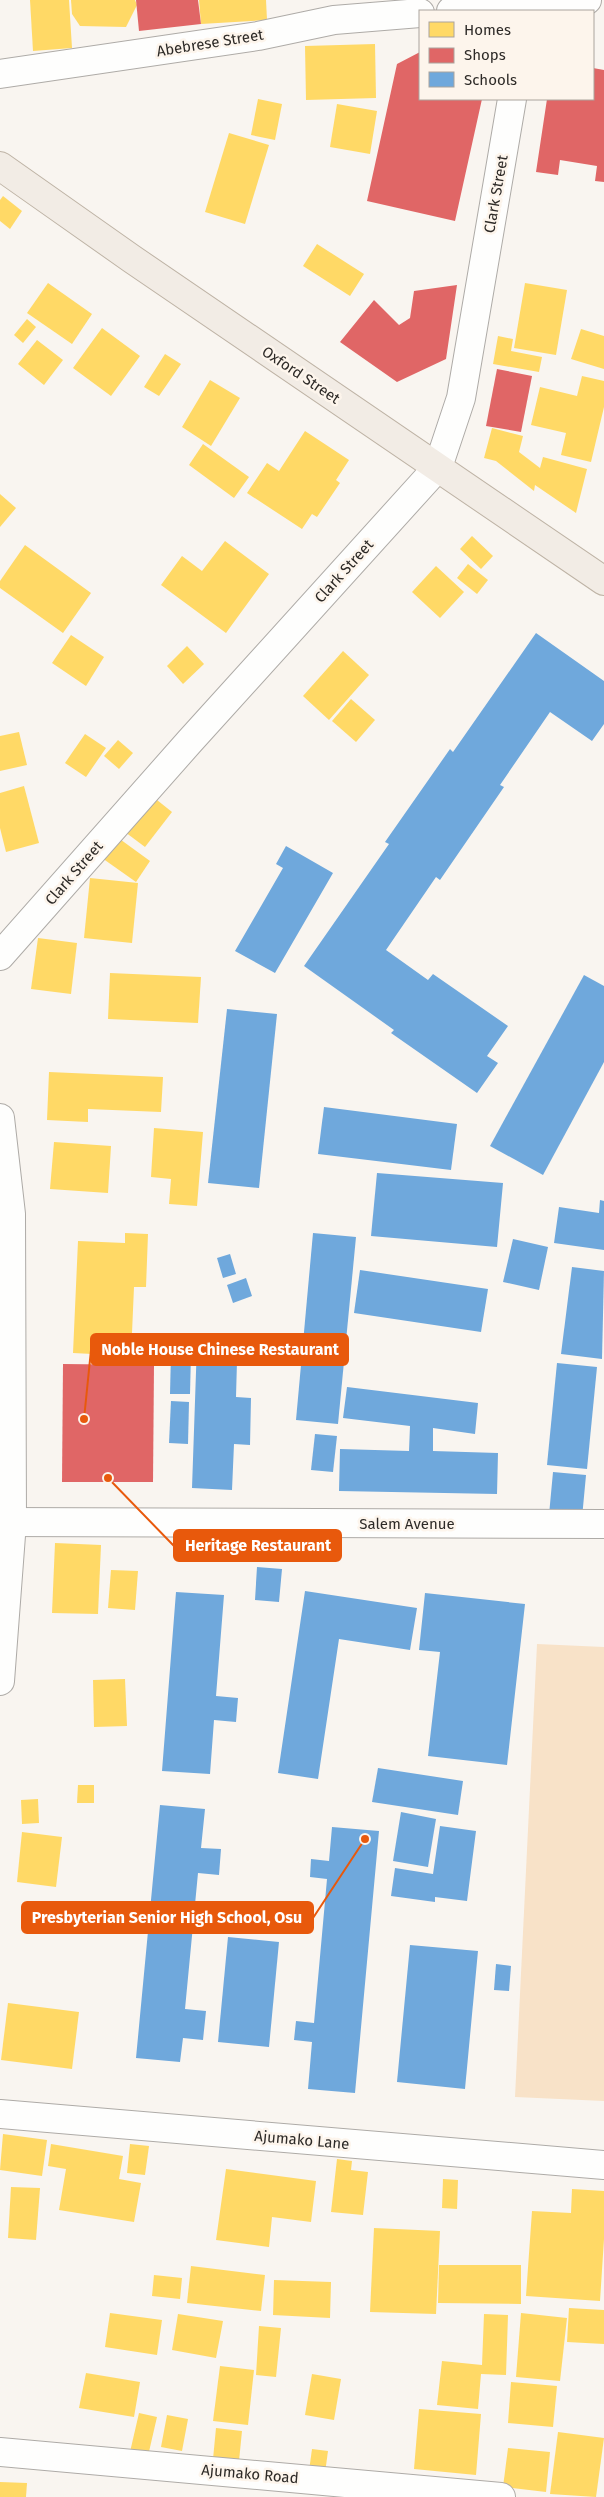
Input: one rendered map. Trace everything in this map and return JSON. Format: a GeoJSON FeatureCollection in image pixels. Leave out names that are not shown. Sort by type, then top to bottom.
{"type":"FeatureCollection","features":[{"type":"Feature","properties":{"kind":"main road","name":"Oxford Street"},"geometry":{"type":"LineString","coordinates":[[0,166],[132,259],[604,582]]}},
{"type":"Feature","properties":{"kind":"street"},"geometry":{"type":"LineString","coordinates":[[476,10],[527,8],[587,0]]}},
{"type":"Feature","properties":{"kind":"street","name":"Abebrese Street"},"geometry":{"type":"LineString","coordinates":[[0,74],[258,36],[335,10],[419,14]]}},
{"type":"Feature","properties":{"kind":"street","name":"Clark Street"},"geometry":{"type":"LineString","coordinates":[[0,956],[190,741],[438,468],[461,398],[512,100]]}},
{"type":"Feature","properties":{"kind":"street"},"geometry":{"type":"LineString","coordinates":[[0,1118],[11,1214],[6,1522],[0,1681]]}},
{"type":"Feature","properties":{"kind":"street","name":"Salem Avenue"},"geometry":{"type":"LineString","coordinates":[[6,1522],[604,1524]]}},
{"type":"Feature","properties":{"kind":"street","name":"Ajumako Lane"},"geometry":{"type":"LineString","coordinates":[[0,2114],[604,2165]]}},
{"type":"Feature","properties":{"kind":"street","name":"Ajumako Road"},"geometry":{"type":"LineString","coordinates":[[0,2452],[501,2497]]}},
{"type":"Feature","properties":{"kind":"shaded area"},"geometry":{"type":"Polygon","coordinates":[[[537,1644],[604,1647],[604,2101],[515,2097],[537,1644]]]}},
{"type":"Feature","properties":{"kind":"building: Homes"},"geometry":{"type":"Polygon","coordinates":[[[30,0],[69,0],[72,48],[33,51],[30,0]]]}},
{"type":"Feature","properties":{"kind":"building: Homes"},"geometry":{"type":"Polygon","coordinates":[[[71,0],[135,0],[137,5],[126,27],[80,26],[72,14],[71,0]]]}},
{"type":"Feature","properties":{"kind":"building: Homes"},"geometry":{"type":"Polygon","coordinates":[[[199,0],[266,0],[267,20],[201,24],[199,0]]]}},
{"type":"Feature","properties":{"kind":"building: Homes"},"geometry":{"type":"Polygon","coordinates":[[[375,44],[376,98],[306,100],[305,46],[375,44]]]}},
{"type":"Feature","properties":{"kind":"building: Homes"},"geometry":{"type":"Polygon","coordinates":[[[258,99],[282,104],[275,140],[251,135],[258,99]]]}},
{"type":"Feature","properties":{"kind":"building: Homes"},"geometry":{"type":"Polygon","coordinates":[[[337,104],[377,111],[370,154],[330,147],[337,104]]]}},
{"type":"Feature","properties":{"kind":"building: Homes"},"geometry":{"type":"Polygon","coordinates":[[[229,133],[269,145],[245,224],[205,212],[229,133]]]}},
{"type":"Feature","properties":{"kind":"building: Homes"},"geometry":{"type":"Polygon","coordinates":[[[3,196],[22,211],[10,229],[0,221],[0,200],[3,196]]]}},
{"type":"Feature","properties":{"kind":"building: Homes"},"geometry":{"type":"Polygon","coordinates":[[[317,244],[364,274],[350,296],[303,266],[317,244]]]}},
{"type":"Feature","properties":{"kind":"building: Homes"},"geometry":{"type":"Polygon","coordinates":[[[48,283],[92,314],[72,344],[27,313],[48,283]]]}},
{"type":"Feature","properties":{"kind":"building: Homes"},"geometry":{"type":"Polygon","coordinates":[[[525,283],[567,290],[556,355],[514,348],[525,283]]]}},
{"type":"Feature","properties":{"kind":"building: Homes"},"geometry":{"type":"Polygon","coordinates":[[[27,319],[36,327],[23,343],[14,335],[27,319]]]}},
{"type":"Feature","properties":{"kind":"building: Homes"},"geometry":{"type":"Polygon","coordinates":[[[102,328],[140,356],[111,396],[73,368],[102,328]]]}},
{"type":"Feature","properties":{"kind":"building: Homes"},"geometry":{"type":"Polygon","coordinates":[[[581,329],[604,336],[604,369],[571,359],[581,329]]]}},
{"type":"Feature","properties":{"kind":"building: Homes"},"geometry":{"type":"Polygon","coordinates":[[[498,336],[513,339],[511,351],[542,357],[539,372],[493,364],[498,336]]]}},
{"type":"Feature","properties":{"kind":"building: Homes"},"geometry":{"type":"Polygon","coordinates":[[[37,340],[63,360],[44,385],[18,364],[37,340]]]}},
{"type":"Feature","properties":{"kind":"building: Homes"},"geometry":{"type":"Polygon","coordinates":[[[165,354],[181,364],[159,396],[144,387],[165,354]]]}},
{"type":"Feature","properties":{"kind":"building: Homes"},"geometry":{"type":"Polygon","coordinates":[[[582,376],[604,381],[604,407],[591,462],[561,455],[566,433],[531,425],[540,387],[577,396],[582,376]]]}},
{"type":"Feature","properties":{"kind":"building: Homes"},"geometry":{"type":"Polygon","coordinates":[[[210,380],[240,398],[211,446],[182,427],[210,380]]]}},
{"type":"Feature","properties":{"kind":"building: Homes"},"geometry":{"type":"Polygon","coordinates":[[[492,428],[523,436],[519,452],[540,468],[543,457],[587,469],[576,513],[535,485],[534,491],[496,461],[484,458],[492,428]]]}},
{"type":"Feature","properties":{"kind":"building: Homes"},"geometry":{"type":"Polygon","coordinates":[[[305,431],[349,460],[336,480],[340,483],[317,517],[312,514],[302,529],[247,493],[267,463],[279,471],[305,431]]]}},
{"type":"Feature","properties":{"kind":"building: Homes"},"geometry":{"type":"Polygon","coordinates":[[[203,444],[249,477],[234,498],[189,465],[203,444]]]}},
{"type":"Feature","properties":{"kind":"building: Homes"},"geometry":{"type":"Polygon","coordinates":[[[0,494],[16,508],[0,527],[0,494]]]}},
{"type":"Feature","properties":{"kind":"building: Homes"},"geometry":{"type":"Polygon","coordinates":[[[472,536],[493,556],[481,569],[460,549],[472,536]]]}},
{"type":"Feature","properties":{"kind":"building: Homes"},"geometry":{"type":"Polygon","coordinates":[[[225,541],[269,574],[226,633],[161,585],[182,556],[202,571],[225,541]]]}},
{"type":"Feature","properties":{"kind":"building: Homes"},"geometry":{"type":"Polygon","coordinates":[[[25,545],[91,593],[63,633],[0,588],[0,581],[25,545]]]}},
{"type":"Feature","properties":{"kind":"building: Homes"},"geometry":{"type":"Polygon","coordinates":[[[468,564],[488,580],[477,594],[457,578],[468,564]]]}},
{"type":"Feature","properties":{"kind":"building: Homes"},"geometry":{"type":"Polygon","coordinates":[[[436,566],[464,592],[440,618],[412,592],[436,566]]]}},
{"type":"Feature","properties":{"kind":"building: Homes"},"geometry":{"type":"Polygon","coordinates":[[[71,635],[104,657],[86,686],[52,663],[71,635]]]}},
{"type":"Feature","properties":{"kind":"building: Homes"},"geometry":{"type":"Polygon","coordinates":[[[187,646],[204,664],[183,684],[167,666],[187,646]]]}},
{"type":"Feature","properties":{"kind":"building: Homes"},"geometry":{"type":"Polygon","coordinates":[[[343,651],[369,675],[329,720],[303,696],[343,651]]]}},
{"type":"Feature","properties":{"kind":"building: Homes"},"geometry":{"type":"Polygon","coordinates":[[[351,699],[375,720],[356,742],[332,721],[351,699]]]}},
{"type":"Feature","properties":{"kind":"building: Homes"},"geometry":{"type":"Polygon","coordinates":[[[19,732],[27,765],[0,771],[0,736],[19,732]]]}},
{"type":"Feature","properties":{"kind":"building: Homes"},"geometry":{"type":"Polygon","coordinates":[[[85,734],[106,748],[86,777],[65,763],[85,734]]]}},
{"type":"Feature","properties":{"kind":"building: Homes"},"geometry":{"type":"Polygon","coordinates":[[[118,740],[133,753],[119,769],[104,756],[118,740]]]}},
{"type":"Feature","properties":{"kind":"building: Homes"},"geometry":{"type":"Polygon","coordinates":[[[24,786],[39,843],[6,852],[0,828],[0,793],[24,786]]]}},
{"type":"Feature","properties":{"kind":"building: Homes"},"geometry":{"type":"Polygon","coordinates":[[[152,796],[172,812],[145,847],[125,832],[152,796]]]}},
{"type":"Feature","properties":{"kind":"building: Homes"},"geometry":{"type":"Polygon","coordinates":[[[117,837],[150,861],[136,882],[102,858],[117,837]]]}},
{"type":"Feature","properties":{"kind":"building: Homes"},"geometry":{"type":"Polygon","coordinates":[[[90,878],[138,883],[132,943],[84,938],[90,878]]]}},
{"type":"Feature","properties":{"kind":"building: Homes"},"geometry":{"type":"Polygon","coordinates":[[[38,938],[77,943],[71,994],[31,989],[38,938]]]}},
{"type":"Feature","properties":{"kind":"building: Homes"},"geometry":{"type":"Polygon","coordinates":[[[110,973],[201,977],[198,1023],[108,1019],[110,973]]]}},
{"type":"Feature","properties":{"kind":"building: Homes"},"geometry":{"type":"Polygon","coordinates":[[[49,1072],[163,1077],[161,1112],[88,1109],[88,1122],[47,1120],[49,1072]]]}},
{"type":"Feature","properties":{"kind":"building: Homes"},"geometry":{"type":"Polygon","coordinates":[[[154,1128],[203,1132],[197,1206],[169,1204],[171,1179],[151,1177],[154,1128]]]}},
{"type":"Feature","properties":{"kind":"building: Homes"},"geometry":{"type":"Polygon","coordinates":[[[54,1142],[111,1146],[108,1193],[50,1189],[54,1142]]]}},
{"type":"Feature","properties":{"kind":"building: Homes"},"geometry":{"type":"Polygon","coordinates":[[[125,1233],[148,1234],[146,1287],[134,1287],[131,1356],[73,1353],[78,1241],[125,1243],[125,1233]]]}},
{"type":"Feature","properties":{"kind":"building: Homes"},"geometry":{"type":"Polygon","coordinates":[[[55,1543],[101,1545],[98,1614],[52,1613],[55,1543]]]}},
{"type":"Feature","properties":{"kind":"building: Homes"},"geometry":{"type":"Polygon","coordinates":[[[111,1570],[138,1571],[135,1610],[108,1608],[111,1570]]]}},
{"type":"Feature","properties":{"kind":"building: Homes"},"geometry":{"type":"Polygon","coordinates":[[[125,1679],[127,1726],[94,1727],[93,1680],[125,1679]]]}},
{"type":"Feature","properties":{"kind":"building: Homes"},"geometry":{"type":"Polygon","coordinates":[[[78,1785],[94,1785],[94,1803],[77,1803],[78,1785]]]}},
{"type":"Feature","properties":{"kind":"building: Homes"},"geometry":{"type":"Polygon","coordinates":[[[38,1799],[39,1823],[22,1824],[21,1800],[38,1799]]]}},
{"type":"Feature","properties":{"kind":"building: Homes"},"geometry":{"type":"Polygon","coordinates":[[[22,1832],[62,1837],[56,1887],[17,1882],[22,1832]]]}},
{"type":"Feature","properties":{"kind":"building: Homes"},"geometry":{"type":"Polygon","coordinates":[[[8,2003],[79,2012],[72,2069],[1,2060],[8,2003]]]}},
{"type":"Feature","properties":{"kind":"building: Homes"},"geometry":{"type":"Polygon","coordinates":[[[3,2134],[47,2140],[42,2176],[0,2170],[3,2134]]]}},
{"type":"Feature","properties":{"kind":"building: Homes"},"geometry":{"type":"Polygon","coordinates":[[[51,2144],[123,2156],[119,2179],[141,2183],[134,2222],[59,2210],[66,2169],[48,2166],[51,2144]]]}},
{"type":"Feature","properties":{"kind":"building: Homes"},"geometry":{"type":"Polygon","coordinates":[[[130,2144],[149,2146],[145,2175],[127,2173],[130,2144]]]}},
{"type":"Feature","properties":{"kind":"building: Homes"},"geometry":{"type":"Polygon","coordinates":[[[337,2159],[352,2161],[351,2170],[368,2172],[363,2215],[331,2212],[337,2159]]]}},
{"type":"Feature","properties":{"kind":"building: Homes"},"geometry":{"type":"Polygon","coordinates":[[[226,2169],[316,2181],[311,2222],[272,2217],[269,2247],[216,2240],[226,2169]]]}},
{"type":"Feature","properties":{"kind":"building: Homes"},"geometry":{"type":"Polygon","coordinates":[[[443,2179],[458,2180],[457,2209],[442,2208],[443,2179]]]}},
{"type":"Feature","properties":{"kind":"building: Homes"},"geometry":{"type":"Polygon","coordinates":[[[11,2187],[40,2188],[36,2240],[8,2238],[11,2187]]]}},
{"type":"Feature","properties":{"kind":"building: Homes"},"geometry":{"type":"Polygon","coordinates":[[[572,2189],[604,2191],[604,2239],[600,2301],[526,2296],[532,2211],[571,2213],[572,2189]]]}},
{"type":"Feature","properties":{"kind":"building: Homes"},"geometry":{"type":"Polygon","coordinates":[[[374,2228],[440,2231],[436,2314],[370,2312],[374,2228]]]}},
{"type":"Feature","properties":{"kind":"building: Homes"},"geometry":{"type":"Polygon","coordinates":[[[439,2265],[521,2265],[521,2304],[438,2303],[439,2265]]]}},
{"type":"Feature","properties":{"kind":"building: Homes"},"geometry":{"type":"Polygon","coordinates":[[[191,2266],[265,2275],[261,2311],[187,2303],[191,2266]]]}},
{"type":"Feature","properties":{"kind":"building: Homes"},"geometry":{"type":"Polygon","coordinates":[[[154,2275],[182,2278],[180,2299],[152,2296],[154,2275]]]}},
{"type":"Feature","properties":{"kind":"building: Homes"},"geometry":{"type":"Polygon","coordinates":[[[274,2280],[331,2282],[330,2318],[273,2315],[274,2280]]]}},
{"type":"Feature","properties":{"kind":"building: Homes"},"geometry":{"type":"Polygon","coordinates":[[[569,2308],[604,2310],[604,2344],[567,2342],[569,2308]]]}},
{"type":"Feature","properties":{"kind":"building: Homes"},"geometry":{"type":"Polygon","coordinates":[[[110,2313],[162,2320],[157,2355],[105,2347],[110,2313]]]}},
{"type":"Feature","properties":{"kind":"building: Homes"},"geometry":{"type":"Polygon","coordinates":[[[521,2313],[567,2318],[560,2381],[516,2377],[521,2313]]]}},
{"type":"Feature","properties":{"kind":"building: Homes"},"geometry":{"type":"Polygon","coordinates":[[[178,2314],[223,2321],[216,2358],[172,2350],[178,2314]]]}},
{"type":"Feature","properties":{"kind":"building: Homes"},"geometry":{"type":"Polygon","coordinates":[[[484,2314],[508,2315],[506,2375],[481,2374],[478,2409],[437,2405],[442,2361],[482,2365],[484,2314]]]}},
{"type":"Feature","properties":{"kind":"building: Homes"},"geometry":{"type":"Polygon","coordinates":[[[259,2326],[281,2328],[276,2377],[256,2375],[259,2326]]]}},
{"type":"Feature","properties":{"kind":"building: Homes"},"geometry":{"type":"Polygon","coordinates":[[[220,2366],[254,2370],[248,2425],[213,2421],[220,2366]]]}},
{"type":"Feature","properties":{"kind":"building: Homes"},"geometry":{"type":"Polygon","coordinates":[[[86,2373],[140,2382],[134,2417],[79,2408],[86,2373]]]}},
{"type":"Feature","properties":{"kind":"building: Homes"},"geometry":{"type":"Polygon","coordinates":[[[312,2374],[341,2379],[334,2420],[305,2415],[312,2374]]]}},
{"type":"Feature","properties":{"kind":"building: Homes"},"geometry":{"type":"Polygon","coordinates":[[[511,2382],[557,2386],[553,2427],[508,2423],[511,2382]]]}},
{"type":"Feature","properties":{"kind":"building: Homes"},"geometry":{"type":"Polygon","coordinates":[[[419,2409],[481,2414],[476,2475],[414,2469],[419,2409]]]}},
{"type":"Feature","properties":{"kind":"building: Homes"},"geometry":{"type":"Polygon","coordinates":[[[139,2413],[157,2417],[148,2456],[130,2452],[139,2413]]]}},
{"type":"Feature","properties":{"kind":"building: Homes"},"geometry":{"type":"Polygon","coordinates":[[[167,2415],[188,2419],[182,2451],[161,2447],[167,2415]]]}},
{"type":"Feature","properties":{"kind":"building: Homes"},"geometry":{"type":"Polygon","coordinates":[[[216,2428],[242,2431],[239,2461],[213,2459],[216,2428]]]}},
{"type":"Feature","properties":{"kind":"building: Homes"},"geometry":{"type":"Polygon","coordinates":[[[558,2432],[604,2438],[596,2497],[550,2494],[558,2432]]]}},
{"type":"Feature","properties":{"kind":"building: Homes"},"geometry":{"type":"Polygon","coordinates":[[[508,2448],[550,2452],[546,2492],[503,2487],[508,2448]]]}},
{"type":"Feature","properties":{"kind":"building: Homes"},"geometry":{"type":"Polygon","coordinates":[[[312,2449],[328,2451],[325,2473],[309,2471],[312,2449]]]}},
{"type":"Feature","properties":{"kind":"building: Homes"},"geometry":{"type":"Polygon","coordinates":[[[0,2482],[27,2483],[26,2497],[0,2497],[0,2482]]]}},
{"type":"Feature","properties":{"kind":"building: Shops"},"geometry":{"type":"Polygon","coordinates":[[[136,0],[198,0],[201,24],[139,31],[136,0]]]}},
{"type":"Feature","properties":{"kind":"building: Shops"},"geometry":{"type":"Polygon","coordinates":[[[419,53],[419,100],[482,100],[455,221],[367,201],[397,64],[419,53]]]}},
{"type":"Feature","properties":{"kind":"building: Shops"},"geometry":{"type":"Polygon","coordinates":[[[594,68],[604,70],[604,182],[595,181],[597,166],[560,160],[558,175],[536,172],[547,100],[594,100],[594,68]]]}},
{"type":"Feature","properties":{"kind":"building: Shops"},"geometry":{"type":"Polygon","coordinates":[[[457,285],[446,359],[397,382],[340,342],[374,300],[399,325],[410,318],[414,291],[457,285]]]}},
{"type":"Feature","properties":{"kind":"building: Shops"},"geometry":{"type":"Polygon","coordinates":[[[497,369],[532,376],[521,432],[486,426],[497,369]]]}},
{"type":"Feature","properties":{"kind":"building: Shops"},"geometry":{"type":"Polygon","coordinates":[[[63,1364],[154,1365],[153,1482],[62,1482],[63,1364]]]}},
{"type":"Feature","properties":{"kind":"building: Schools"},"geometry":{"type":"Polygon","coordinates":[[[536,633],[604,681],[604,724],[592,741],[550,712],[500,785],[504,787],[440,880],[436,877],[386,950],[428,980],[433,974],[508,1026],[487,1056],[498,1063],[477,1093],[391,1033],[394,1030],[304,966],[389,844],[385,842],[450,749],[453,752],[536,633]]]}},
{"type":"Feature","properties":{"kind":"building: Schools"},"geometry":{"type":"Polygon","coordinates":[[[286,846],[333,873],[275,973],[235,951],[283,868],[276,864],[286,846]]]}},
{"type":"Feature","properties":{"kind":"building: Schools"},"geometry":{"type":"Polygon","coordinates":[[[584,975],[604,986],[604,1062],[543,1175],[490,1146],[584,975]]]}},
{"type":"Feature","properties":{"kind":"building: Schools"},"geometry":{"type":"Polygon","coordinates":[[[227,1009],[277,1014],[259,1188],[208,1183],[227,1009]]]}},
{"type":"Feature","properties":{"kind":"building: Schools"},"geometry":{"type":"Polygon","coordinates":[[[324,1107],[457,1124],[451,1170],[318,1154],[324,1107]]]}},
{"type":"Feature","properties":{"kind":"building: Schools"},"geometry":{"type":"Polygon","coordinates":[[[377,1173],[503,1183],[497,1247],[371,1236],[377,1173]]]}},
{"type":"Feature","properties":{"kind":"building: Schools"},"geometry":{"type":"Polygon","coordinates":[[[600,1200],[604,1201],[604,1250],[554,1243],[559,1207],[599,1213],[600,1200]]]}},
{"type":"Feature","properties":{"kind":"building: Schools"},"geometry":{"type":"Polygon","coordinates":[[[313,1233],[356,1237],[338,1424],[296,1420],[313,1233]]]}},
{"type":"Feature","properties":{"kind":"building: Schools"},"geometry":{"type":"Polygon","coordinates":[[[513,1239],[548,1247],[539,1290],[503,1282],[513,1239]]]}},
{"type":"Feature","properties":{"kind":"building: Schools"},"geometry":{"type":"Polygon","coordinates":[[[230,1254],[236,1274],[223,1278],[217,1258],[230,1254]]]}},
{"type":"Feature","properties":{"kind":"building: Schools"},"geometry":{"type":"Polygon","coordinates":[[[572,1267],[604,1271],[602,1359],[561,1354],[572,1267]]]}},
{"type":"Feature","properties":{"kind":"building: Schools"},"geometry":{"type":"Polygon","coordinates":[[[360,1270],[488,1289],[481,1332],[354,1313],[360,1270]]]}},
{"type":"Feature","properties":{"kind":"building: Schools"},"geometry":{"type":"Polygon","coordinates":[[[246,1278],[252,1296],[233,1303],[227,1285],[246,1278]]]}},
{"type":"Feature","properties":{"kind":"building: Schools"},"geometry":{"type":"Polygon","coordinates":[[[197,1343],[253,1345],[252,1362],[237,1361],[236,1397],[251,1398],[250,1445],[234,1444],[232,1490],[192,1488],[197,1343]]]}},
{"type":"Feature","properties":{"kind":"building: Schools"},"geometry":{"type":"Polygon","coordinates":[[[171,1353],[191,1353],[190,1394],[170,1394],[171,1353]]]}},
{"type":"Feature","properties":{"kind":"building: Schools"},"geometry":{"type":"Polygon","coordinates":[[[557,1363],[597,1367],[587,1469],[547,1465],[557,1363]]]}},
{"type":"Feature","properties":{"kind":"building: Schools"},"geometry":{"type":"Polygon","coordinates":[[[347,1387],[478,1403],[475,1434],[433,1428],[433,1451],[498,1453],[497,1494],[339,1491],[340,1449],[409,1451],[410,1426],[343,1418],[347,1387]]]}},
{"type":"Feature","properties":{"kind":"building: Schools"},"geometry":{"type":"Polygon","coordinates":[[[171,1401],[189,1402],[188,1444],[169,1443],[171,1401]]]}},
{"type":"Feature","properties":{"kind":"building: Schools"},"geometry":{"type":"Polygon","coordinates":[[[315,1434],[337,1436],[333,1472],[311,1470],[315,1434]]]}},
{"type":"Feature","properties":{"kind":"building: Schools"},"geometry":{"type":"Polygon","coordinates":[[[553,1472],[586,1475],[582,1518],[549,1515],[553,1472]]]}},
{"type":"Feature","properties":{"kind":"building: Schools"},"geometry":{"type":"Polygon","coordinates":[[[257,1567],[282,1569],[279,1602],[255,1600],[257,1567]]]}},
{"type":"Feature","properties":{"kind":"building: Schools"},"geometry":{"type":"Polygon","coordinates":[[[305,1591],[417,1608],[410,1650],[339,1639],[318,1779],[278,1773],[305,1591]]]}},
{"type":"Feature","properties":{"kind":"building: Schools"},"geometry":{"type":"Polygon","coordinates":[[[176,1592],[224,1595],[216,1696],[238,1698],[236,1722],[214,1720],[210,1774],[162,1771],[176,1592]]]}},
{"type":"Feature","properties":{"kind":"building: Schools"},"geometry":{"type":"Polygon","coordinates":[[[425,1593],[525,1604],[507,1765],[428,1756],[440,1652],[419,1650],[425,1593]]]}},
{"type":"Feature","properties":{"kind":"building: Schools"},"geometry":{"type":"Polygon","coordinates":[[[378,1768],[463,1781],[458,1815],[372,1802],[378,1768]]]}},
{"type":"Feature","properties":{"kind":"building: Schools"},"geometry":{"type":"Polygon","coordinates":[[[160,1805],[205,1809],[201,1848],[221,1849],[219,1875],[198,1873],[185,2009],[206,2011],[203,2040],[183,2038],[180,2062],[136,2058],[160,1805]]]}},
{"type":"Feature","properties":{"kind":"building: Schools"},"geometry":{"type":"Polygon","coordinates":[[[401,1812],[436,1819],[428,1867],[393,1861],[401,1812]]]}},
{"type":"Feature","properties":{"kind":"building: Schools"},"geometry":{"type":"Polygon","coordinates":[[[440,1826],[476,1831],[467,1901],[435,1897],[435,1902],[391,1896],[395,1868],[433,1874],[440,1826]]]}},
{"type":"Feature","properties":{"kind":"building: Schools"},"geometry":{"type":"Polygon","coordinates":[[[332,1827],[379,1831],[355,2093],[308,2089],[312,2042],[294,2040],[296,2021],[314,2023],[327,1879],[310,1877],[311,1859],[329,1861],[332,1827]]]}},
{"type":"Feature","properties":{"kind":"building: Schools"},"geometry":{"type":"Polygon","coordinates":[[[228,1937],[279,1942],[269,2047],[218,2042],[228,1937]]]}},
{"type":"Feature","properties":{"kind":"building: Schools"},"geometry":{"type":"Polygon","coordinates":[[[410,1945],[478,1951],[465,2089],[397,2082],[410,1945]]]}},
{"type":"Feature","properties":{"kind":"building: Schools"},"geometry":{"type":"Polygon","coordinates":[[[496,1964],[511,1966],[509,1991],[494,1990],[496,1964]]]}},
{"type":"Feature","properties":{"kind":"place","name":"Noble House Chinese Restaurant"},"geometry":{"type":"Point","coordinates":[84,1419]}},
{"type":"Feature","properties":{"kind":"place","name":"Heritage Restaurant"},"geometry":{"type":"Point","coordinates":[108,1478]}},
{"type":"Feature","properties":{"kind":"place","name":"Presbyterian Senior High School, Osu"},"geometry":{"type":"Point","coordinates":[365,1839]}}]}
